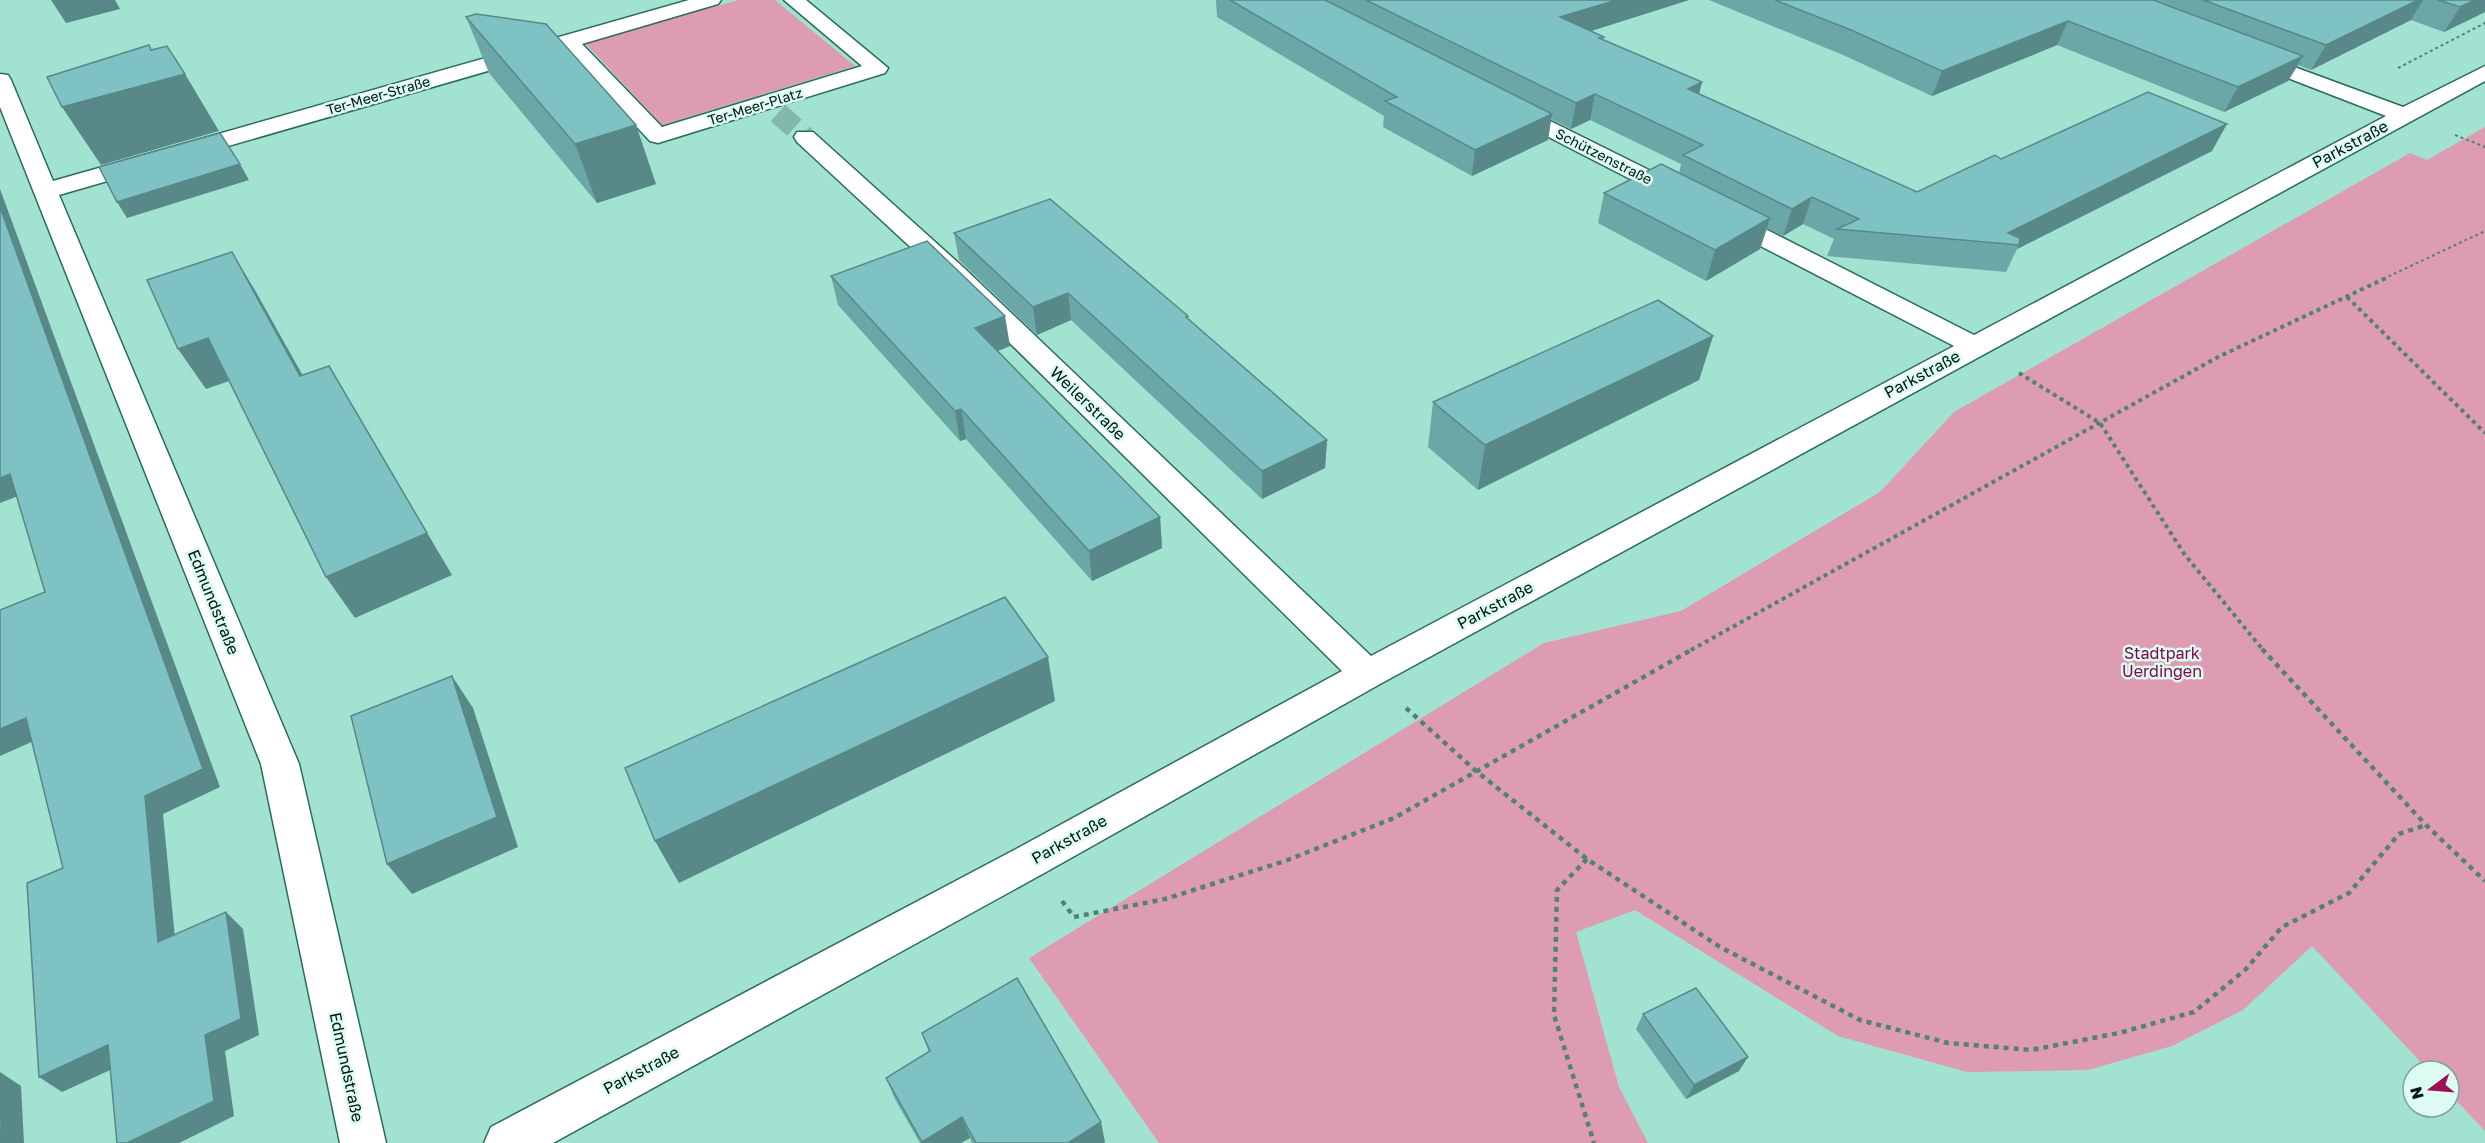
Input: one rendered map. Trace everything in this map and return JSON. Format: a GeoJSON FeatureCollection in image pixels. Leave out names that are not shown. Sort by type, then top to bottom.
{"type":"FeatureCollection","features":[{"type":"Feature","properties":{"kind":"street","name":"Ter-Meer-Straße"},"geometry":{"type":"LineString","coordinates":[[46,191],[567,40],[670,5],[711,0]]}},
{"type":"Feature","properties":{"kind":"street","name":"Ter-Meer-Platz"},"geometry":{"type":"LineString","coordinates":[[567,40],[658,136],[772,108],[877,68],[794,0]]}},
{"type":"Feature","properties":{"kind":"street"},"geometry":{"type":"LineString","coordinates":[[2230,49],[2404,115]]}},
{"type":"Feature","properties":{"kind":"street","name":"Parkstraße"},"geometry":{"type":"LineString","coordinates":[[507,1143],[1032,860],[1367,674],[2485,72]]}},
{"type":"Feature","properties":{"kind":"street","name":"Edmundstraße"},"geometry":{"type":"LineString","coordinates":[[0,80],[280,764],[363,1143]]}},
{"type":"Feature","properties":{"kind":"street","name":"Schützenstraße"},"geometry":{"type":"LineString","coordinates":[[1495,100],[1975,346]]}},
{"type":"Feature","properties":{"kind":"street","name":"Weilerstraße"},"geometry":{"type":"LineString","coordinates":[[805,137],[955,274],[1367,674]]}},
{"type":"Feature","properties":{"kind":"path"},"geometry":{"type":"LineString","coordinates":[[2348,94],[2485,24]]}},
{"type":"Feature","properties":{"kind":"path"},"geometry":{"type":"LineString","coordinates":[[1032,860],[1074,917],[1165,899],[1285,861],[1394,818],[2218,357],[2485,231]]}},
{"type":"Feature","properties":{"kind":"path"},"geometry":{"type":"LineString","coordinates":[[2347,297],[2485,433]]}},
{"type":"Feature","properties":{"kind":"path"},"geometry":{"type":"LineString","coordinates":[[1975,346],[2100,423],[2186,555],[2284,675],[2426,825],[2485,881]]}},
{"type":"Feature","properties":{"kind":"path"},"geometry":{"type":"LineString","coordinates":[[1367,674],[1476,771],[1587,859],[1720,947],[1860,1020],[1948,1043],[2031,1050],[2119,1033],[2194,1012],[2245,970],[2282,927],[2349,893],[2399,834],[2426,825]]}},
{"type":"Feature","properties":{"kind":"path"},"geometry":{"type":"LineString","coordinates":[[1587,859],[1557,890],[1554,1015],[1594,1143]]}},
{"type":"Feature","properties":{"kind":"green space"},"geometry":{"type":"Polygon","coordinates":[[[739,0],[775,0],[855,66],[662,125],[584,42],[739,0]]]}},
{"type":"Feature","properties":{"kind":"green space","name":"Stadtpark Uerdingen"},"geometry":{"type":"Polygon","coordinates":[[[2485,127],[2485,1131],[2461,1106],[2461,1059],[2418,1059],[2312,946],[2243,1010],[2172,1046],[2088,1070],[1967,1072],[1838,1036],[1635,910],[1576,932],[1619,1087],[1648,1143],[1159,1143],[1029,958],[1544,643],[1681,611],[1880,492],[1954,412],[2410,153],[2427,160],[2485,127]]]}},
{"type":"Feature","properties":{"kind":"building"},"geometry":{"type":"Polygon","coordinates":[[[1230,0],[1325,0],[1552,114],[1475,150],[1385,101],[1397,97],[1230,0]]]}},
{"type":"Feature","properties":{"kind":"building"},"geometry":{"type":"Polygon","coordinates":[[[1366,0],[1617,0],[1560,17],[1604,37],[1599,38],[1702,82],[1688,89],[1917,192],[1995,155],[2001,159],[2148,92],[2227,124],[2008,233],[2020,238],[2019,245],[1837,229],[1859,219],[1812,197],[1792,209],[1683,155],[1703,145],[1595,94],[1576,103],[1366,0]]]}},
{"type":"Feature","properties":{"kind":"building"},"geometry":{"type":"Polygon","coordinates":[[[1775,0],[2153,0],[2303,56],[2238,87],[2068,21],[1942,71],[1851,30],[1775,0]]]}},
{"type":"Feature","properties":{"kind":"building"},"geometry":{"type":"Polygon","coordinates":[[[2203,0],[2418,0],[2326,45],[2203,0]]]}},
{"type":"Feature","properties":{"kind":"building"},"geometry":{"type":"Polygon","coordinates":[[[2438,0],[2475,0],[2460,7],[2438,0]]]}},
{"type":"Feature","properties":{"kind":"building"},"geometry":{"type":"Polygon","coordinates":[[[476,14],[546,24],[636,125],[575,144],[466,17],[476,14]]]}},
{"type":"Feature","properties":{"kind":"building"},"geometry":{"type":"Polygon","coordinates":[[[149,45],[151,50],[167,46],[185,74],[62,107],[47,77],[149,45]]]}},
{"type":"Feature","properties":{"kind":"building"},"geometry":{"type":"Polygon","coordinates":[[[220,133],[240,164],[117,202],[99,167],[220,133]]]}},
{"type":"Feature","properties":{"kind":"building"},"geometry":{"type":"Polygon","coordinates":[[[1661,164],[1770,218],[1715,250],[1604,193],[1661,164]]]}},
{"type":"Feature","properties":{"kind":"building"},"geometry":{"type":"Polygon","coordinates":[[[1050,199],[1188,316],[1186,317],[1327,440],[1262,471],[1068,293],[1033,307],[954,233],[1050,199]]]}},
{"type":"Feature","properties":{"kind":"building"},"geometry":{"type":"Polygon","coordinates":[[[0,207],[203,769],[145,796],[158,942],[226,912],[241,1019],[205,1035],[214,1101],[127,1143],[117,1143],[108,1045],[39,1077],[27,883],[63,868],[26,718],[0,729],[0,610],[45,592],[10,474],[0,478],[0,207]]]}},
{"type":"Feature","properties":{"kind":"building"},"geometry":{"type":"Polygon","coordinates":[[[927,241],[1005,316],[975,328],[1160,517],[1089,551],[961,409],[955,411],[831,276],[927,241]]]}},
{"type":"Feature","properties":{"kind":"building"},"geometry":{"type":"Polygon","coordinates":[[[232,252],[300,376],[329,366],[427,533],[326,577],[208,338],[178,349],[147,280],[232,252]]]}},
{"type":"Feature","properties":{"kind":"building"},"geometry":{"type":"Polygon","coordinates":[[[1658,300],[1713,336],[1485,445],[1433,402],[1658,300]]]}},
{"type":"Feature","properties":{"kind":"building"},"geometry":{"type":"Polygon","coordinates":[[[1005,597],[1048,657],[655,841],[625,768],[1005,597]]]}},
{"type":"Feature","properties":{"kind":"building"},"geometry":{"type":"Polygon","coordinates":[[[452,676],[497,817],[387,864],[351,716],[452,676]]]}},
{"type":"Feature","properties":{"kind":"building"},"geometry":{"type":"Polygon","coordinates":[[[1017,978],[1101,1122],[1068,1143],[976,1143],[962,1117],[922,1142],[886,1078],[930,1051],[922,1033],[1017,978]]]}},
{"type":"Feature","properties":{"kind":"building"},"geometry":{"type":"Polygon","coordinates":[[[1696,988],[1748,1057],[1694,1085],[1643,1014],[1696,988]]]}},
{"type":"Feature","properties":{"kind":"building"},"geometry":{"type":"Polygon","coordinates":[[[0,1079],[2,1130],[0,1131],[0,1079]]]}},
{"type":"Feature","properties":{"kind":"tunnel"},"geometry":{"type":"LineString","coordinates":[[778,113],[805,137]]}}]}
